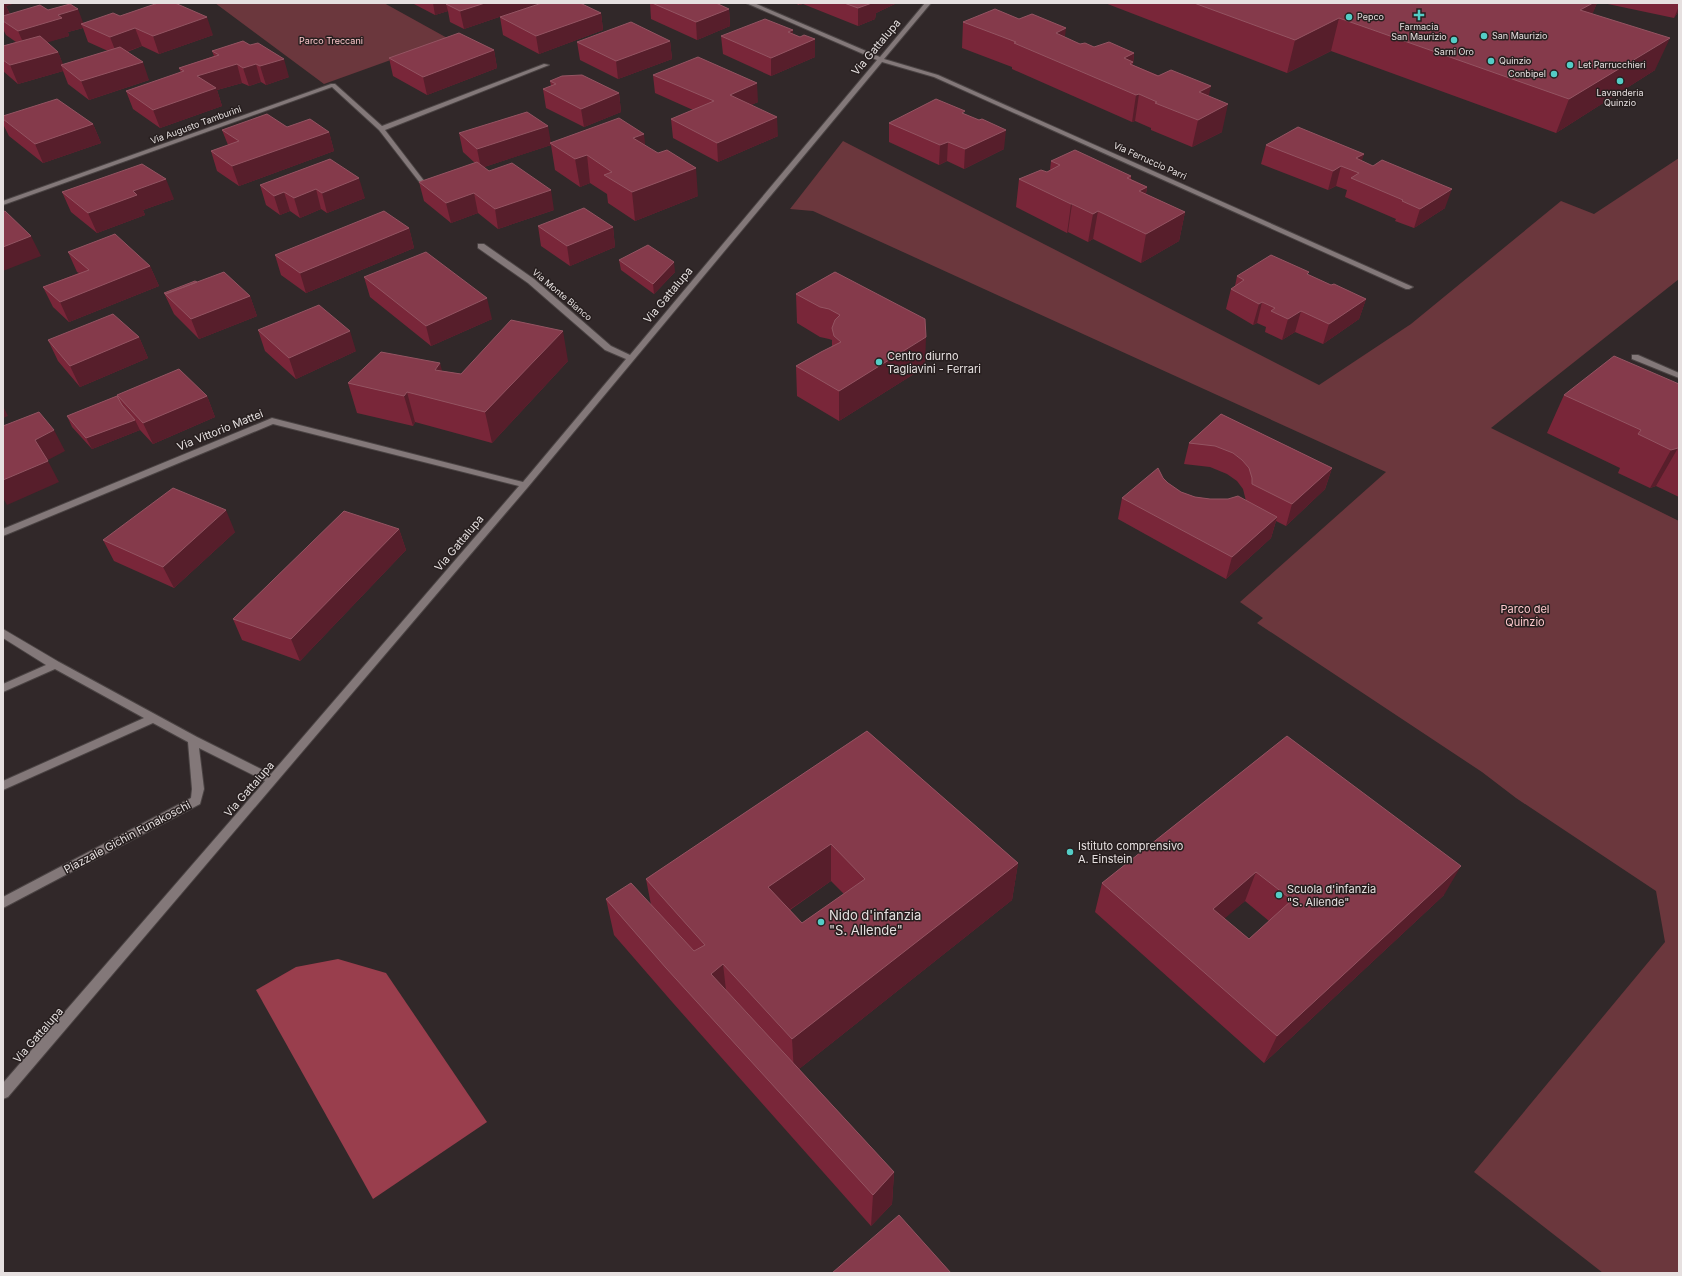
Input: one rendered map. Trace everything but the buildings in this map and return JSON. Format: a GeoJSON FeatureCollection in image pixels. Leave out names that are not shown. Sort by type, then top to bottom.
{"type":"FeatureCollection","features":[{"type":"Feature","properties":{"kind":"street","name":"Via Ferruccio Parri"},"geometry":{"type":"LineString","coordinates":[[749,3],[881,60],[936,76],[1409,287]]}},
{"type":"Feature","properties":{"kind":"street","name":"Via Gattalupa"},"geometry":{"type":"LineString","coordinates":[[3,1093],[273,780],[525,484],[928,3]]}},
{"type":"Feature","properties":{"kind":"street"},"geometry":{"type":"LineString","coordinates":[[380,129],[546,65]]}},
{"type":"Feature","properties":{"kind":"street","name":"Via Augusto Tamburini"},"geometry":{"type":"LineString","coordinates":[[3,203],[333,85],[380,129],[426,187]]}},
{"type":"Feature","properties":{"kind":"street","name":"Via Monte Bianco"},"geometry":{"type":"LineString","coordinates":[[481,246],[531,281],[608,348],[631,358]]}},
{"type":"Feature","properties":{"kind":"street"},"geometry":{"type":"LineString","coordinates":[[1635,357],[1679,376]]}},
{"type":"Feature","properties":{"kind":"street","name":"Via Vittorio Mattei"},"geometry":{"type":"LineString","coordinates":[[3,533],[272,421],[525,484]]}},
{"type":"Feature","properties":{"kind":"street"},"geometry":{"type":"LineString","coordinates":[[3,633],[55,665],[193,740],[273,780]]}},
{"type":"Feature","properties":{"kind":"street"},"geometry":{"type":"LineString","coordinates":[[3,688],[55,665]]}},
{"type":"Feature","properties":{"kind":"street"},"geometry":{"type":"LineString","coordinates":[[3,786],[154,718]]}},
{"type":"Feature","properties":{"kind":"street","name":"Piazzale Gichin Funakoschi"},"geometry":{"type":"LineString","coordinates":[[3,903],[196,801],[198,790],[193,740]]}},
{"type":"Feature","properties":{"kind":"green space","name":"Parco Treccani"},"geometry":{"type":"Polygon","coordinates":[[[215,3],[384,3],[449,39],[324,84],[215,3]]]}},
{"type":"Feature","properties":{"kind":"green space","name":"Parco del Quinzio"},"geometry":{"type":"Polygon","coordinates":[[[843,141],[1319,385],[1411,324],[1561,201],[1594,214],[1679,158],[1679,279],[1491,428],[1679,521],[1679,1273],[1603,1273],[1474,1172],[1665,942],[1656,891],[1516,798],[1482,772],[1257,623],[1263,618],[1240,602],[1386,472],[813,211],[790,209],[843,141]]]}},
{"type":"Feature","properties":{"kind":"shaded area"},"geometry":{"type":"Polygon","coordinates":[[[338,959],[386,973],[487,1122],[373,1199],[256,990],[296,967],[338,959]]]}},
{"type":"Feature","properties":{"kind":"place","name":"Farmacia San Maurizio"},"geometry":{"type":"Point","coordinates":[1419,15]}},
{"type":"Feature","properties":{"kind":"place","name":"Pepco"},"geometry":{"type":"Point","coordinates":[1349,17]}},
{"type":"Feature","properties":{"kind":"place","name":"San Maurizio"},"geometry":{"type":"Point","coordinates":[1484,36]}},
{"type":"Feature","properties":{"kind":"place","name":"Sarni Oro"},"geometry":{"type":"Point","coordinates":[1454,40]}},
{"type":"Feature","properties":{"kind":"place","name":"Quinzio"},"geometry":{"type":"Point","coordinates":[1491,61]}},
{"type":"Feature","properties":{"kind":"place","name":"Let Parrucchieri"},"geometry":{"type":"Point","coordinates":[1570,65]}},
{"type":"Feature","properties":{"kind":"place","name":"Conbipel"},"geometry":{"type":"Point","coordinates":[1554,74]}},
{"type":"Feature","properties":{"kind":"place","name":"Lavanderia Quinzio"},"geometry":{"type":"Point","coordinates":[1620,81]}},
{"type":"Feature","properties":{"kind":"place","name":"Centro diurno Tagliavini - Ferrari"},"geometry":{"type":"Point","coordinates":[879,362]}},
{"type":"Feature","properties":{"kind":"place","name":"Istituto comprensivo A. Einstein"},"geometry":{"type":"Point","coordinates":[1070,852]}},
{"type":"Feature","properties":{"kind":"place","name":"Scuola d'infanzia \"S. Allende\""},"geometry":{"type":"Point","coordinates":[1279,895]}},
{"type":"Feature","properties":{"kind":"place","name":"Nido d'infanzia \"S. Allende\""},"geometry":{"type":"Point","coordinates":[821,922]}}]}
